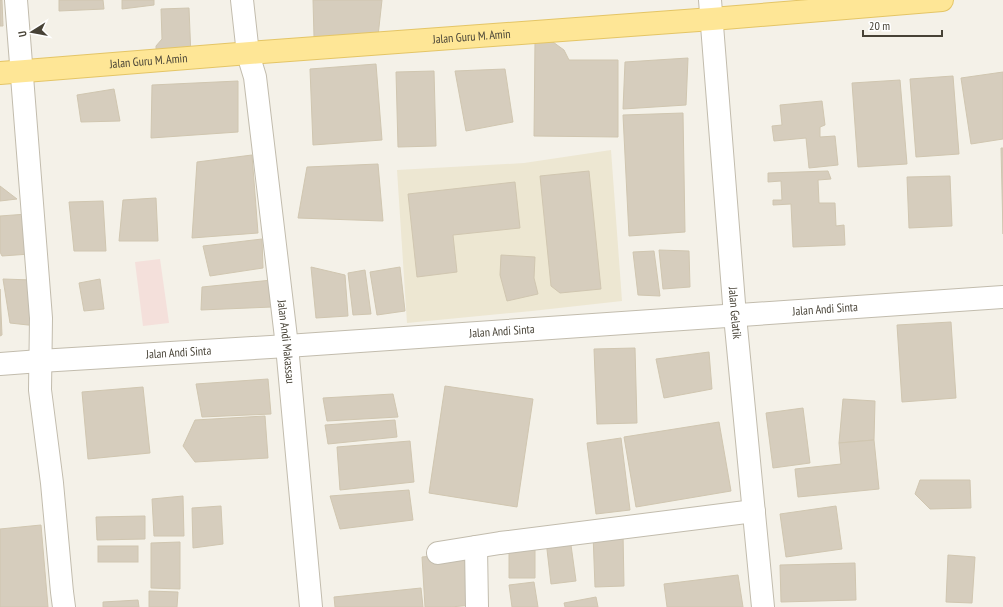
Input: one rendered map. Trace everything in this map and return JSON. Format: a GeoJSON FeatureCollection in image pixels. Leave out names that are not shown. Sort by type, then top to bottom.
{"type":"FeatureCollection","features":[{"type":"Feature","properties":{"kind":"main road","name":"Jalan Guru M. Amin"},"geometry":{"type":"LineString","coordinates":[[10,73],[255,53],[711,10],[942,0]]}},
{"type":"Feature","properties":{"kind":"street"},"geometry":{"type":"LineString","coordinates":[[16,0],[10,73],[34,214],[41,318],[40,390],[52,483],[64,607]]}},
{"type":"Feature","properties":{"kind":"street"},"geometry":{"type":"LineString","coordinates":[[242,0],[255,53]]}},
{"type":"Feature","properties":{"kind":"street"},"geometry":{"type":"LineString","coordinates":[[255,53],[257,0]]}},
{"type":"Feature","properties":{"kind":"street","name":"Jalan Gelatik"},"geometry":{"type":"LineString","coordinates":[[711,10],[735,316],[763,607]]}},
{"type":"Feature","properties":{"kind":"street","name":"Jalan Andi Makassau"},"geometry":{"type":"LineString","coordinates":[[255,53],[255,76],[287,346],[311,607]]}},
{"type":"Feature","properties":{"kind":"street","name":"Jalan Andi Sinta"},"geometry":{"type":"LineString","coordinates":[[0,364],[1003,297]]}},
{"type":"Feature","properties":{"kind":"street"},"geometry":{"type":"LineString","coordinates":[[438,553],[754,511]]}},
{"type":"Feature","properties":{"kind":"street"},"geometry":{"type":"LineString","coordinates":[[476,547],[477,607]]}},
{"type":"Feature","properties":{"kind":"shaded area"},"geometry":{"type":"Polygon","coordinates":[[[611,150],[622,301],[407,323],[397,170],[524,163],[611,150]]]}},
{"type":"Feature","properties":{"kind":"shaded area"},"geometry":{"type":"Polygon","coordinates":[[[160,259],[169,323],[143,326],[135,262],[160,259]]]}},
{"type":"Feature","properties":{"kind":"building"},"geometry":{"type":"Polygon","coordinates":[[[0,0],[2,0],[3,26],[0,26],[0,0]]]}},
{"type":"Feature","properties":{"kind":"building"},"geometry":{"type":"Polygon","coordinates":[[[59,0],[103,0],[104,9],[59,11],[59,0]]]}},
{"type":"Feature","properties":{"kind":"building"},"geometry":{"type":"Polygon","coordinates":[[[122,0],[154,0],[154,5],[122,9],[122,0]]]}},
{"type":"Feature","properties":{"kind":"building"},"geometry":{"type":"Polygon","coordinates":[[[313,0],[382,0],[378,36],[314,37],[313,0]]]}},
{"type":"Feature","properties":{"kind":"building"},"geometry":{"type":"Polygon","coordinates":[[[189,8],[191,57],[156,58],[156,46],[162,39],[161,9],[189,8]]]}},
{"type":"Feature","properties":{"kind":"building"},"geometry":{"type":"Polygon","coordinates":[[[546,37],[564,50],[569,60],[618,60],[618,137],[534,136],[535,41],[546,37]]]}},
{"type":"Feature","properties":{"kind":"building"},"geometry":{"type":"Polygon","coordinates":[[[688,58],[686,105],[623,109],[625,62],[688,58]]]}},
{"type":"Feature","properties":{"kind":"building"},"geometry":{"type":"Polygon","coordinates":[[[376,64],[382,140],[313,145],[310,69],[376,64]]]}},
{"type":"Feature","properties":{"kind":"building"},"geometry":{"type":"Polygon","coordinates":[[[505,69],[513,122],[466,131],[455,71],[505,69]]]}},
{"type":"Feature","properties":{"kind":"building"},"geometry":{"type":"Polygon","coordinates":[[[434,71],[436,146],[398,147],[396,72],[434,71]]]}},
{"type":"Feature","properties":{"kind":"building"},"geometry":{"type":"Polygon","coordinates":[[[1003,72],[1003,139],[971,144],[961,78],[1003,72]]]}},
{"type":"Feature","properties":{"kind":"building"},"geometry":{"type":"Polygon","coordinates":[[[953,76],[959,154],[916,157],[910,79],[953,76]]]}},
{"type":"Feature","properties":{"kind":"building"},"geometry":{"type":"Polygon","coordinates":[[[900,80],[907,164],[858,167],[852,83],[900,80]]]}},
{"type":"Feature","properties":{"kind":"building"},"geometry":{"type":"Polygon","coordinates":[[[238,81],[238,132],[151,138],[152,85],[238,81]]]}},
{"type":"Feature","properties":{"kind":"building"},"geometry":{"type":"Polygon","coordinates":[[[114,89],[120,121],[81,122],[77,95],[114,89]]]}},
{"type":"Feature","properties":{"kind":"building"},"geometry":{"type":"Polygon","coordinates":[[[822,101],[825,125],[820,127],[820,137],[835,136],[838,165],[809,168],[806,138],[774,141],[772,126],[782,125],[780,105],[822,101]]]}},
{"type":"Feature","properties":{"kind":"building"},"geometry":{"type":"Polygon","coordinates":[[[683,113],[685,232],[629,236],[623,115],[683,113]]]}},
{"type":"Feature","properties":{"kind":"building"},"geometry":{"type":"Polygon","coordinates":[[[1001,148],[1003,148],[1003,234],[1001,148]]]}},
{"type":"Feature","properties":{"kind":"building"},"geometry":{"type":"Polygon","coordinates":[[[252,155],[258,233],[192,238],[197,162],[252,155]]]}},
{"type":"Feature","properties":{"kind":"building"},"geometry":{"type":"Polygon","coordinates":[[[378,164],[383,221],[298,218],[307,167],[378,164]]]}},
{"type":"Feature","properties":{"kind":"building"},"geometry":{"type":"Polygon","coordinates":[[[589,171],[601,289],[560,293],[551,286],[540,176],[589,171]]]}},
{"type":"Feature","properties":{"kind":"building"},"geometry":{"type":"Polygon","coordinates":[[[828,171],[831,179],[818,180],[819,203],[835,203],[836,226],[844,225],[845,245],[793,247],[791,204],[773,205],[773,200],[782,200],[781,181],[768,182],[768,173],[828,171]]]}},
{"type":"Feature","properties":{"kind":"building"},"geometry":{"type":"Polygon","coordinates":[[[950,176],[952,226],[909,228],[907,177],[950,176]]]}},
{"type":"Feature","properties":{"kind":"building"},"geometry":{"type":"Polygon","coordinates":[[[515,182],[520,228],[453,235],[457,272],[417,277],[408,194],[515,182]]]}},
{"type":"Feature","properties":{"kind":"building"},"geometry":{"type":"Polygon","coordinates":[[[0,186],[17,199],[0,201],[0,186]]]}},
{"type":"Feature","properties":{"kind":"building"},"geometry":{"type":"Polygon","coordinates":[[[156,198],[158,241],[119,241],[123,200],[156,198]]]}},
{"type":"Feature","properties":{"kind":"building"},"geometry":{"type":"Polygon","coordinates":[[[103,201],[106,251],[74,251],[69,202],[103,201]]]}},
{"type":"Feature","properties":{"kind":"building"},"geometry":{"type":"Polygon","coordinates":[[[27,214],[30,254],[2,256],[0,252],[0,216],[27,214]]]}},
{"type":"Feature","properties":{"kind":"building"},"geometry":{"type":"Polygon","coordinates":[[[262,239],[263,268],[210,276],[203,246],[262,239]]]}},
{"type":"Feature","properties":{"kind":"building"},"geometry":{"type":"Polygon","coordinates":[[[659,250],[689,251],[690,287],[663,289],[659,250]]]}},
{"type":"Feature","properties":{"kind":"building"},"geometry":{"type":"Polygon","coordinates":[[[654,251],[660,296],[638,295],[633,252],[654,251]]]}},
{"type":"Feature","properties":{"kind":"building"},"geometry":{"type":"Polygon","coordinates":[[[501,255],[535,257],[534,278],[538,294],[507,301],[500,275],[501,255]]]}},
{"type":"Feature","properties":{"kind":"building"},"geometry":{"type":"Polygon","coordinates":[[[311,267],[345,275],[348,316],[316,318],[311,267]]]}},
{"type":"Feature","properties":{"kind":"building"},"geometry":{"type":"Polygon","coordinates":[[[400,267],[405,311],[377,315],[370,272],[400,267]]]}},
{"type":"Feature","properties":{"kind":"building"},"geometry":{"type":"Polygon","coordinates":[[[365,270],[371,314],[353,315],[348,273],[365,270]]]}},
{"type":"Feature","properties":{"kind":"building"},"geometry":{"type":"Polygon","coordinates":[[[3,279],[32,280],[37,326],[10,323],[3,279]]]}},
{"type":"Feature","properties":{"kind":"building"},"geometry":{"type":"Polygon","coordinates":[[[100,279],[104,309],[84,311],[79,283],[100,279]]]}},
{"type":"Feature","properties":{"kind":"building"},"geometry":{"type":"Polygon","coordinates":[[[272,280],[272,307],[201,310],[202,287],[272,280]]]}},
{"type":"Feature","properties":{"kind":"building"},"geometry":{"type":"Polygon","coordinates":[[[0,289],[2,335],[0,336],[0,289]]]}},
{"type":"Feature","properties":{"kind":"building"},"geometry":{"type":"Polygon","coordinates":[[[951,322],[956,398],[902,402],[897,325],[951,322]]]}},
{"type":"Feature","properties":{"kind":"building"},"geometry":{"type":"Polygon","coordinates":[[[635,348],[637,423],[597,424],[594,349],[635,348]]]}},
{"type":"Feature","properties":{"kind":"building"},"geometry":{"type":"Polygon","coordinates":[[[709,352],[712,389],[664,398],[656,359],[709,352]]]}},
{"type":"Feature","properties":{"kind":"building"},"geometry":{"type":"Polygon","coordinates":[[[268,379],[271,414],[202,417],[196,384],[268,379]]]}},
{"type":"Feature","properties":{"kind":"building"},"geometry":{"type":"Polygon","coordinates":[[[445,386],[533,399],[517,507],[429,493],[445,386]]]}},
{"type":"Feature","properties":{"kind":"building"},"geometry":{"type":"Polygon","coordinates":[[[143,387],[150,453],[88,459],[82,392],[143,387]]]}},
{"type":"Feature","properties":{"kind":"building"},"geometry":{"type":"Polygon","coordinates":[[[393,394],[398,417],[327,421],[323,398],[393,394]]]}},
{"type":"Feature","properties":{"kind":"building"},"geometry":{"type":"Polygon","coordinates":[[[843,399],[875,401],[874,440],[839,443],[843,399]]]}},
{"type":"Feature","properties":{"kind":"building"},"geometry":{"type":"Polygon","coordinates":[[[803,408],[810,463],[773,468],[766,413],[803,408]]]}},
{"type":"Feature","properties":{"kind":"building"},"geometry":{"type":"Polygon","coordinates":[[[265,416],[268,458],[195,462],[183,446],[195,420],[265,416]]]}},
{"type":"Feature","properties":{"kind":"building"},"geometry":{"type":"Polygon","coordinates":[[[395,420],[397,437],[328,444],[325,425],[395,420]]]}},
{"type":"Feature","properties":{"kind":"building"},"geometry":{"type":"Polygon","coordinates":[[[719,422],[731,491],[636,507],[624,437],[719,422]]]}},
{"type":"Feature","properties":{"kind":"building"},"geometry":{"type":"Polygon","coordinates":[[[621,438],[630,510],[596,514],[587,443],[621,438]]]}},
{"type":"Feature","properties":{"kind":"building"},"geometry":{"type":"Polygon","coordinates":[[[874,440],[879,489],[798,497],[795,469],[841,464],[839,443],[874,440]]]}},
{"type":"Feature","properties":{"kind":"building"},"geometry":{"type":"Polygon","coordinates":[[[410,441],[414,482],[340,490],[337,447],[410,441]]]}},
{"type":"Feature","properties":{"kind":"building"},"geometry":{"type":"Polygon","coordinates":[[[920,480],[970,480],[971,508],[930,509],[915,494],[920,480]]]}},
{"type":"Feature","properties":{"kind":"building"},"geometry":{"type":"Polygon","coordinates":[[[409,490],[413,520],[340,529],[330,496],[409,490]]]}},
{"type":"Feature","properties":{"kind":"building"},"geometry":{"type":"Polygon","coordinates":[[[183,496],[184,536],[154,536],[152,499],[183,496]]]}},
{"type":"Feature","properties":{"kind":"building"},"geometry":{"type":"Polygon","coordinates":[[[221,506],[223,544],[193,548],[192,508],[221,506]]]}},
{"type":"Feature","properties":{"kind":"building"},"geometry":{"type":"Polygon","coordinates":[[[836,506],[842,549],[786,557],[780,514],[836,506]]]}},
{"type":"Feature","properties":{"kind":"building"},"geometry":{"type":"Polygon","coordinates":[[[145,516],[145,539],[97,540],[96,517],[145,516]]]}},
{"type":"Feature","properties":{"kind":"building"},"geometry":{"type":"Polygon","coordinates":[[[41,525],[48,607],[0,607],[0,529],[41,525]]]}},
{"type":"Feature","properties":{"kind":"building"},"geometry":{"type":"Polygon","coordinates":[[[623,533],[624,586],[595,587],[593,534],[623,533]]]}},
{"type":"Feature","properties":{"kind":"building"},"geometry":{"type":"Polygon","coordinates":[[[570,538],[576,581],[551,584],[546,541],[570,538]]]}},
{"type":"Feature","properties":{"kind":"building"},"geometry":{"type":"Polygon","coordinates":[[[180,542],[180,589],[151,588],[151,543],[180,542]]]}},
{"type":"Feature","properties":{"kind":"building"},"geometry":{"type":"Polygon","coordinates":[[[535,543],[535,578],[509,578],[509,544],[535,543]]]}},
{"type":"Feature","properties":{"kind":"building"},"geometry":{"type":"Polygon","coordinates":[[[98,546],[138,546],[138,562],[98,562],[98,546]]]}},
{"type":"Feature","properties":{"kind":"building"},"geometry":{"type":"Polygon","coordinates":[[[466,553],[474,605],[425,607],[422,557],[466,553]]]}},
{"type":"Feature","properties":{"kind":"building"},"geometry":{"type":"Polygon","coordinates":[[[948,555],[975,557],[972,603],[946,602],[948,555]]]}},
{"type":"Feature","properties":{"kind":"building"},"geometry":{"type":"Polygon","coordinates":[[[855,563],[856,600],[781,602],[780,565],[855,563]]]}},
{"type":"Feature","properties":{"kind":"building"},"geometry":{"type":"Polygon","coordinates":[[[738,575],[743,607],[667,607],[664,584],[738,575]]]}},
{"type":"Feature","properties":{"kind":"building"},"geometry":{"type":"Polygon","coordinates":[[[534,582],[538,607],[512,607],[509,585],[534,582]]]}},
{"type":"Feature","properties":{"kind":"building"},"geometry":{"type":"Polygon","coordinates":[[[421,588],[423,607],[335,607],[334,597],[421,588]]]}},
{"type":"Feature","properties":{"kind":"building"},"geometry":{"type":"Polygon","coordinates":[[[149,591],[178,592],[177,607],[149,607],[149,591]]]}},
{"type":"Feature","properties":{"kind":"building"},"geometry":{"type":"Polygon","coordinates":[[[596,597],[598,607],[565,607],[564,603],[596,597]]]}},
{"type":"Feature","properties":{"kind":"building"},"geometry":{"type":"Polygon","coordinates":[[[138,600],[139,607],[103,607],[103,602],[138,600]]]}}]}
